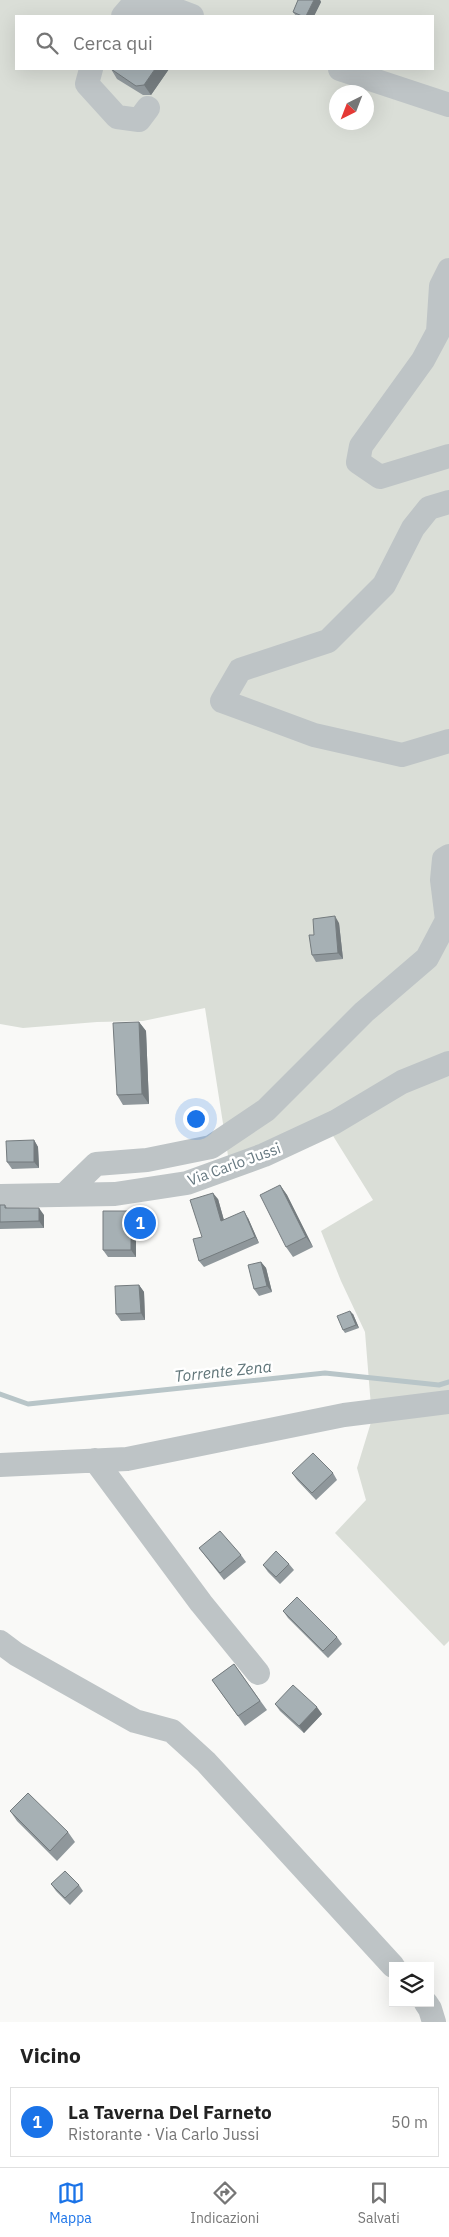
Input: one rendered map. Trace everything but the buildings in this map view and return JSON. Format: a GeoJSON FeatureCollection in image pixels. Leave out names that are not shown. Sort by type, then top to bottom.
{"type":"FeatureCollection","features":[{"type":"Feature","properties":{"kind":"street"},"geometry":{"type":"LineString","coordinates":[[123,15],[129,9],[158,3],[189,15]]}},
{"type":"Feature","properties":{"kind":"street"},"geometry":{"type":"LineString","coordinates":[[91,70],[87,84],[117,117],[138,120],[148,108]]}},
{"type":"Feature","properties":{"kind":"street"},"geometry":{"type":"LineString","coordinates":[[343,70],[449,105]]}},
{"type":"Feature","properties":{"kind":"street"},"geometry":{"type":"LineString","coordinates":[[449,270],[441,286],[438,332],[423,360],[361,446],[358,462],[380,477],[449,456]]}},
{"type":"Feature","properties":{"kind":"street"},"geometry":{"type":"LineString","coordinates":[[449,502],[429,508],[413,528],[384,585],[328,641],[240,670],[222,701],[314,736],[402,755],[449,741]]}},
{"type":"Feature","properties":{"kind":"street"},"geometry":{"type":"LineString","coordinates":[[64,1195],[96,1164],[147,1160],[211,1146],[266,1110],[364,1012],[427,958],[447,920],[442,880],[444,860],[449,856]]}},
{"type":"Feature","properties":{"kind":"street","name":"Via Carlo Jussi"},"geometry":{"type":"LineString","coordinates":[[0,1196],[115,1194],[187,1183],[264,1155],[335,1122],[402,1082],[449,1063]]}},
{"type":"Feature","properties":{"kind":"street"},"geometry":{"type":"LineString","coordinates":[[0,1465],[127,1459],[344,1415],[449,1402]]}},
{"type":"Feature","properties":{"kind":"street"},"geometry":{"type":"LineString","coordinates":[[95,1460],[201,1603],[258,1673]]}},
{"type":"Feature","properties":{"kind":"street"},"geometry":{"type":"LineString","coordinates":[[0,1642],[16,1654],[135,1721],[172,1731],[206,1762],[389,1962]]}},
{"type":"Feature","properties":{"kind":"street"},"geometry":{"type":"LineString","coordinates":[[429,2007],[434,2022]]}},
{"type":"Feature","properties":{"kind":"shaded area"},"geometry":{"type":"Polygon","coordinates":[[[0,0],[449,0],[449,1641],[444,1646],[335,1533],[366,1500],[357,1468],[372,1419],[365,1332],[341,1281],[321,1231],[373,1200],[325,1123],[229,1162],[205,1008],[143,1021],[97,1022],[23,1028],[0,1024],[0,0]]]}},
{"type":"Feature","properties":{"kind":"waterway","name":"Torrente Zena"},"geometry":{"type":"LineString","coordinates":[[0,1394],[28,1404],[325,1373],[439,1385],[449,1382]]}},
{"type":"Feature","properties":{"kind":"place","name":"La Taverna Del Farneto"},"geometry":{"type":"Point","coordinates":[140,1223]}}]}
